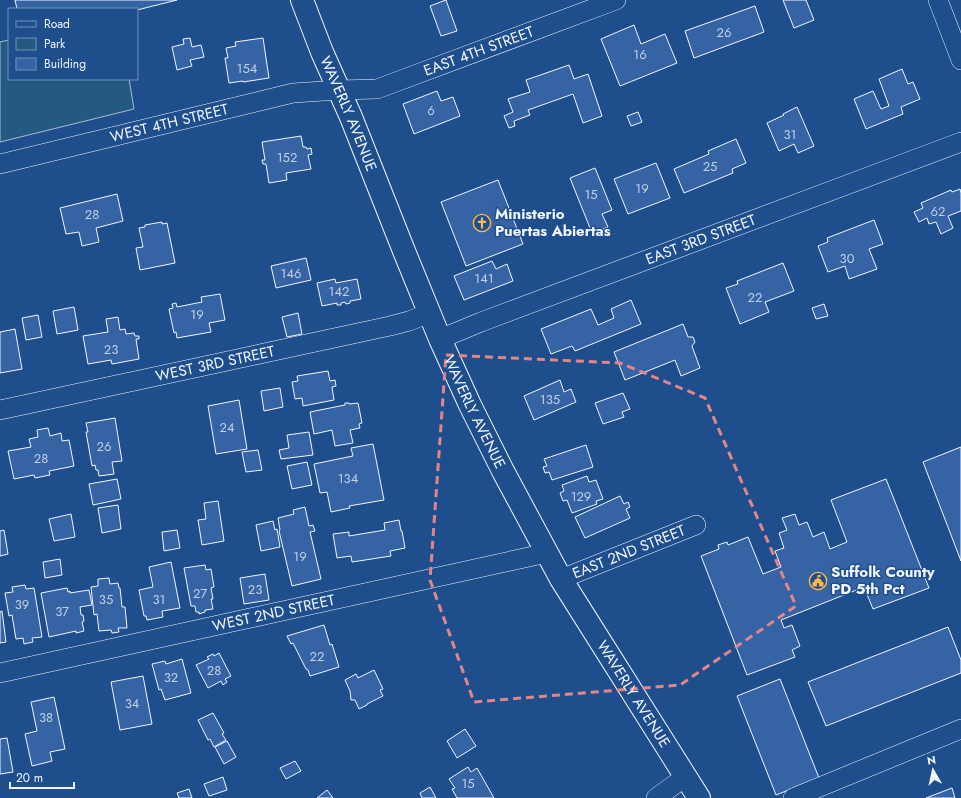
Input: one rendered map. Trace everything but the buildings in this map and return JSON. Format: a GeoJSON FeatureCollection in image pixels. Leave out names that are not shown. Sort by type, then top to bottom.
{"type":"FeatureCollection","features":[{"type":"Feature","properties":{"kind":"main road","name":"WAVERLY AVENUE"},"geometry":{"type":"LineString","coordinates":[[302,0],[322,52],[351,117],[440,339],[470,405],[503,471],[561,579],[699,798]]}},
{"type":"Feature","properties":{"kind":"street","name":"EAST 4TH STREET"},"geometry":{"type":"LineString","coordinates":[[339,90],[377,89],[616,0]]}},
{"type":"Feature","properties":{"kind":"street"},"geometry":{"type":"LineString","coordinates":[[938,0],[961,60]]}},
{"type":"Feature","properties":{"kind":"street","name":"WEST 4TH STREET"},"geometry":{"type":"LineString","coordinates":[[0,164],[292,93],[339,90]]}},
{"type":"Feature","properties":{"kind":"street","name":"EAST 3RD STREET"},"geometry":{"type":"LineString","coordinates":[[440,339],[961,142]]}},
{"type":"Feature","properties":{"kind":"street","name":"WEST 3RD STREET"},"geometry":{"type":"LineString","coordinates":[[0,410],[390,326],[430,313]]}},
{"type":"Feature","properties":{"kind":"street","name":"EAST 2ND STREET"},"geometry":{"type":"LineString","coordinates":[[561,579],[696,525]]}},
{"type":"Feature","properties":{"kind":"street","name":"WEST 2ND STREET"},"geometry":{"type":"LineString","coordinates":[[0,673],[547,553]]}},
{"type":"Feature","properties":{"kind":"street"},"geometry":{"type":"LineString","coordinates":[[793,798],[961,729]]}},
{"type":"Feature","properties":{"kind":"street"},"geometry":{"type":"LineString","coordinates":[[656,798],[686,777]]}},
{"type":"Feature","properties":{"kind":"highlighted area"},"geometry":{"type":"Polygon","coordinates":[[[446,355],[620,363],[705,398],[796,606],[680,685],[474,702],[430,580],[446,355]]]}},
{"type":"Feature","properties":{"kind":"green space"},"geometry":{"type":"Polygon","coordinates":[[[8,40],[8,80],[129,80],[134,109],[0,142],[0,42],[8,40]]]}},
{"type":"Feature","properties":{"kind":"place","name":"Ministerio Puertas Abiertas"},"geometry":{"type":"Point","coordinates":[482,223]}},
{"type":"Feature","properties":{"kind":"place","name":"Suffolk County PD 5th Pct"},"geometry":{"type":"Point","coordinates":[818,581]}}]}
